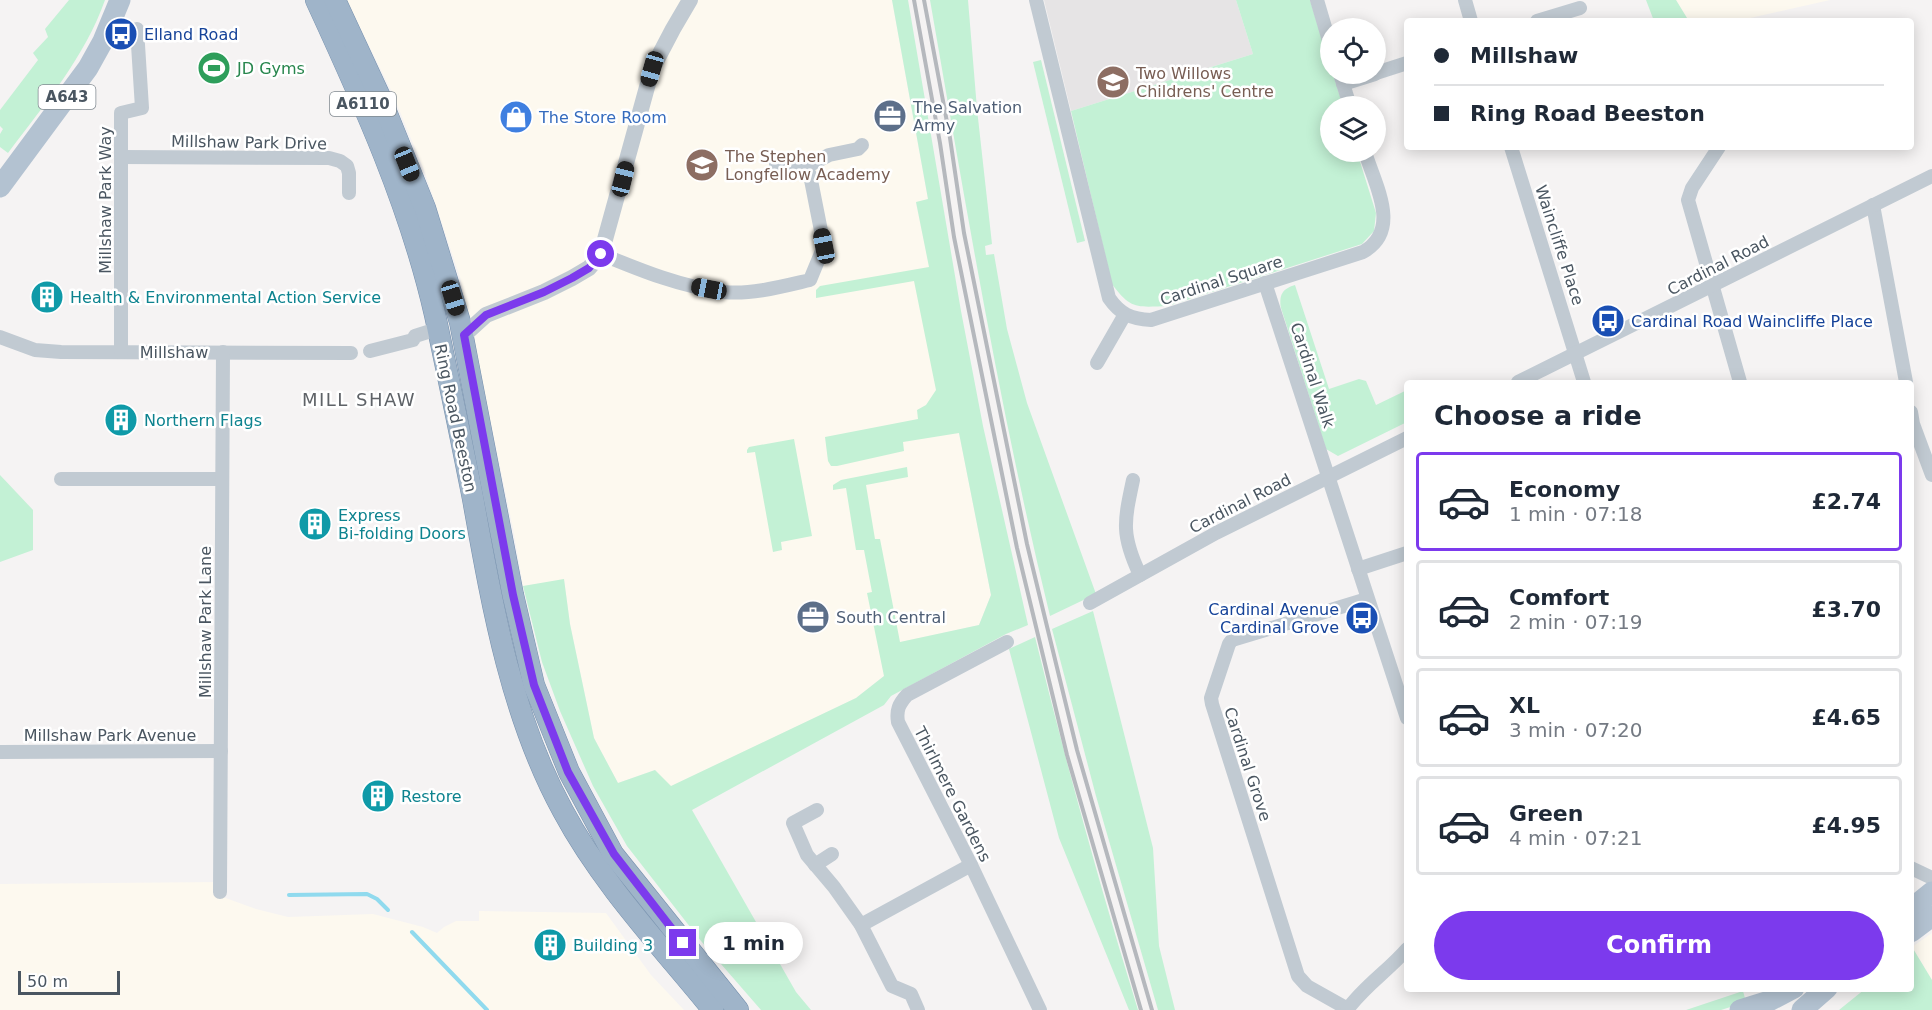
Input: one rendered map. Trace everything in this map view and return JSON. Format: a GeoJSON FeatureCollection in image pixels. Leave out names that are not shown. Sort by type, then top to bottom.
{"type":"FeatureCollection","features":[{"type":"Feature","properties":{"kind":"highway","name":"Ring Road Beeston"},"geometry":{"type":"LineString","coordinates":[[316,0],[367,113],[399,194],[422,265],[466,463],[493,609],[520,708],[538,756],[563,811],[592,857],[621,897],[712,1010]]}},
{"type":"Feature","properties":{"kind":"highway","name":"Ring Road Beeston"},"geometry":{"type":"LineString","coordinates":[[335,0],[381,99],[416,186],[453,298],[464,335],[513,595],[534,685],[568,772],[614,854],[738,1010]]}},
{"type":"Feature","properties":{"kind":"main road","name":"A643"},"geometry":{"type":"LineString","coordinates":[[0,187],[88,68],[104,41],[120,0]]}},
{"type":"Feature","properties":{"kind":"main road"},"geometry":{"type":"LineString","coordinates":[[1914,907],[1932,892]]}},
{"type":"Feature","properties":{"kind":"main road"},"geometry":{"type":"LineString","coordinates":[[1914,930],[1932,916]]}},
{"type":"Feature","properties":{"kind":"main road"},"geometry":{"type":"LineString","coordinates":[[1753,1008],[1786,992]]}},
{"type":"Feature","properties":{"kind":"main road"},"geometry":{"type":"LineString","coordinates":[[1802,1010],[1822,992]]}},
{"type":"Feature","properties":{"kind":"main road"},"geometry":{"type":"LineString","coordinates":[[1820,1010],[1840,992]]}},
{"type":"Feature","properties":{"kind":"street"},"geometry":{"type":"LineString","coordinates":[[464,335],[486,315],[572,278],[589,268],[601,254],[652,69],[690,0]]}},
{"type":"Feature","properties":{"kind":"street"},"geometry":{"type":"LineString","coordinates":[[1036,0],[1108,298],[1124,316],[1097,363]]}},
{"type":"Feature","properties":{"kind":"street"},"geometry":{"type":"LineString","coordinates":[[1317,0],[1322,18]]}},
{"type":"Feature","properties":{"kind":"street"},"geometry":{"type":"LineString","coordinates":[[1465,0],[1471,18]]}},
{"type":"Feature","properties":{"kind":"street"},"geometry":{"type":"LineString","coordinates":[[1549,18],[1580,10]]}},
{"type":"Feature","properties":{"kind":"street","name":"Millshaw Park Way"},"geometry":{"type":"LineString","coordinates":[[121,352],[123,157],[121,113],[142,108],[137,29]]}},
{"type":"Feature","properties":{"kind":"street"},"geometry":{"type":"LineString","coordinates":[[1386,70],[1404,64]]}},
{"type":"Feature","properties":{"kind":"street"},"geometry":{"type":"LineString","coordinates":[[776,165],[791,162],[806,166],[829,155],[858,149],[862,145]]}},
{"type":"Feature","properties":{"kind":"street","name":"Waincliffe Place"},"geometry":{"type":"LineString","coordinates":[[1512,150],[1583,380]]}},
{"type":"Feature","properties":{"kind":"street"},"geometry":{"type":"LineString","coordinates":[[1717,150],[1692,188],[1688,200],[1739,380]]}},
{"type":"Feature","properties":{"kind":"street","name":"Millshaw Park Drive"},"geometry":{"type":"LineString","coordinates":[[123,157],[329,158],[347,166],[349,192]]}},
{"type":"Feature","properties":{"kind":"street","name":"Cardinal Square"},"geometry":{"type":"LineString","coordinates":[[1124,316],[1151,320],[1363,252],[1374,246],[1381,235],[1384,211],[1368,162]]}},
{"type":"Feature","properties":{"kind":"street"},"geometry":{"type":"LineString","coordinates":[[601,254],[642,271],[693,286],[725,292],[772,289],[810,280],[824,246],[810,175],[806,166]]}},
{"type":"Feature","properties":{"kind":"street","name":"Cardinal Road"},"geometry":{"type":"LineString","coordinates":[[1522,380],[1932,176]]}},
{"type":"Feature","properties":{"kind":"street"},"geometry":{"type":"LineString","coordinates":[[1873,205],[1906,380]]}},
{"type":"Feature","properties":{"kind":"street","name":"Cardinal Walk"},"geometry":{"type":"LineString","coordinates":[[1264,283],[1404,709]]}},
{"type":"Feature","properties":{"kind":"street"},"geometry":{"type":"LineString","coordinates":[[453,298],[467,310],[486,315]]}},
{"type":"Feature","properties":{"kind":"street"},"geometry":{"type":"LineString","coordinates":[[370,351],[413,340],[415,336],[438,329]]}},
{"type":"Feature","properties":{"kind":"street","name":"Millshaw"},"geometry":{"type":"LineString","coordinates":[[0,338],[35,350],[351,353]]}},
{"type":"Feature","properties":{"kind":"street","name":"Millshaw Park Lane"},"geometry":{"type":"LineString","coordinates":[[220,892],[223,352]]}},
{"type":"Feature","properties":{"kind":"street"},"geometry":{"type":"LineString","coordinates":[[1914,427],[1932,475]]}},
{"type":"Feature","properties":{"kind":"street","name":"Cardinal Road"},"geometry":{"type":"LineString","coordinates":[[1090,603],[1216,533],[1404,440]]}},
{"type":"Feature","properties":{"kind":"street"},"geometry":{"type":"LineString","coordinates":[[62,479],[222,479]]}},
{"type":"Feature","properties":{"kind":"street"},"geometry":{"type":"LineString","coordinates":[[1133,480],[1124,528],[1130,554],[1140,575]]}},
{"type":"Feature","properties":{"kind":"street"},"geometry":{"type":"LineString","coordinates":[[1358,569],[1404,554]]}},
{"type":"Feature","properties":{"kind":"street","name":"Cardinal Grove"},"geometry":{"type":"LineString","coordinates":[[1348,1010],[1307,986],[1298,976],[1211,698],[1228,644],[1232,640],[1367,599]]}},
{"type":"Feature","properties":{"kind":"street","name":"Thirlmere Gardens"},"geometry":{"type":"LineString","coordinates":[[1007,642],[907,695],[900,703],[897,712],[898,722],[971,864],[1040,1010]]}},
{"type":"Feature","properties":{"kind":"street","name":"Millshaw Park Avenue"},"geometry":{"type":"LineString","coordinates":[[0,752],[221,751]]}},
{"type":"Feature","properties":{"kind":"street"},"geometry":{"type":"LineString","coordinates":[[817,810],[793,823],[807,855],[834,887],[861,925],[892,986],[911,994],[918,1010]]}},
{"type":"Feature","properties":{"kind":"street"},"geometry":{"type":"LineString","coordinates":[[815,864],[832,854]]}},
{"type":"Feature","properties":{"kind":"street"},"geometry":{"type":"LineString","coordinates":[[861,925],[971,864]]}},
{"type":"Feature","properties":{"kind":"street"},"geometry":{"type":"LineString","coordinates":[[1914,869],[1932,878]]}},
{"type":"Feature","properties":{"kind":"street"},"geometry":{"type":"LineString","coordinates":[[1348,1010],[1363,989],[1404,958]]}},
{"type":"Feature","properties":{"kind":"shaded area"},"geometry":{"type":"Polygon","coordinates":[[[346,0],[892,0],[928,200],[916,203],[947,352],[959,433],[991,595],[979,625],[879,647],[884,676],[856,698],[670,787],[655,770],[618,783],[594,738],[570,624],[564,580],[523,586],[460,277],[424,170],[391,90],[346,0]]]}},
{"type":"Feature","properties":{"kind":"shaded area","name":"Two Willows Childrens' Centre"},"geometry":{"type":"Polygon","coordinates":[[[1044,0],[1236,0],[1253,54],[1071,111],[1044,0]]]}},
{"type":"Feature","properties":{"kind":"shaded area"},"geometry":{"type":"Polygon","coordinates":[[[1676,0],[1830,0],[1750,18],[1687,18],[1676,0]]]}},
{"type":"Feature","properties":{"kind":"shaded area"},"geometry":{"type":"Polygon","coordinates":[[[220,882],[220,896],[288,917],[373,914],[437,933],[456,921],[479,921],[479,911],[606,913],[651,975],[684,1010],[0,1010],[0,884],[220,882]]]}},
{"type":"Feature","properties":{"kind":"shaded area"},"geometry":{"type":"Polygon","coordinates":[[[1932,933],[1932,980],[1914,950],[1914,946],[1932,933]]]}},
{"type":"Feature","properties":{"kind":"green space"},"geometry":{"type":"Polygon","coordinates":[[[69,0],[105,0],[97,21],[75,61],[8,153],[0,147],[0,134],[3,129],[0,126],[0,110],[38,60],[33,53],[48,37],[45,29],[69,0]]]}},
{"type":"Feature","properties":{"kind":"green space"},"geometry":{"type":"Polygon","coordinates":[[[892,0],[908,0],[983,426],[1028,625],[1006,634],[891,696],[884,705],[692,810],[796,992],[811,1010],[761,1010],[701,941],[627,846],[593,786],[560,711],[542,662],[523,586],[564,579],[570,624],[594,738],[618,783],[655,770],[671,786],[856,698],[884,676],[867,593],[872,592],[864,550],[856,550],[846,488],[833,490],[833,485],[841,480],[907,467],[908,477],[866,485],[875,539],[880,539],[900,642],[979,625],[991,595],[959,433],[903,442],[904,451],[837,466],[831,466],[828,461],[825,437],[918,419],[917,410],[926,405],[936,390],[914,281],[816,298],[816,290],[820,286],[929,267],[916,202],[928,199],[892,0]]]}},
{"type":"Feature","properties":{"kind":"green space"},"geometry":{"type":"Polygon","coordinates":[[[930,0],[968,0],[992,244],[985,246],[986,255],[994,254],[1007,329],[1027,403],[1096,594],[1050,616],[1000,386],[930,0]]]}},
{"type":"Feature","properties":{"kind":"green space"},"geometry":{"type":"Polygon","coordinates":[[[1236,0],[1310,0],[1320,32],[1320,84],[1336,84],[1340,96],[1320,96],[1320,162],[1360,162],[1376,213],[1374,231],[1362,244],[1168,306],[1149,307],[1130,303],[1112,284],[1071,111],[1253,54],[1236,0]]]}},
{"type":"Feature","properties":{"kind":"green space"},"geometry":{"type":"Polygon","coordinates":[[[1646,0],[1676,0],[1687,18],[1653,18],[1646,0]]]}},
{"type":"Feature","properties":{"kind":"green space"},"geometry":{"type":"Polygon","coordinates":[[[1041,60],[1085,241],[1077,243],[1033,62],[1041,60]]]}},
{"type":"Feature","properties":{"kind":"green space"},"geometry":{"type":"Polygon","coordinates":[[[1295,285],[1329,389],[1359,379],[1366,381],[1376,405],[1404,391],[1404,423],[1338,456],[1326,449],[1281,308],[1282,293],[1295,285]]]}},
{"type":"Feature","properties":{"kind":"green space"},"geometry":{"type":"Polygon","coordinates":[[[794,439],[812,536],[781,542],[782,550],[773,552],[755,452],[747,453],[747,450],[749,447],[794,439]]]}},
{"type":"Feature","properties":{"kind":"green space"},"geometry":{"type":"Polygon","coordinates":[[[0,475],[33,510],[33,550],[0,562],[0,475]]]}},
{"type":"Feature","properties":{"kind":"green space"},"geometry":{"type":"Polygon","coordinates":[[[1093,611],[1153,848],[1159,946],[1175,1010],[1158,1010],[1096,796],[1052,629],[1093,611]]]}},
{"type":"Feature","properties":{"kind":"green space"},"geometry":{"type":"Polygon","coordinates":[[[1035,637],[1084,825],[1138,1010],[1129,1010],[1059,838],[1009,649],[1035,637]]]}},
{"type":"Feature","properties":{"kind":"green space"},"geometry":{"type":"Polygon","coordinates":[[[1914,950],[1932,980],[1932,1010],[1839,1010],[1861,992],[1914,992],[1914,950]]]}},
{"type":"Feature","properties":{"kind":"green space"},"geometry":{"type":"Polygon","coordinates":[[[1740,992],[1743,992],[1746,1002],[1721,1010],[1686,1010],[1740,992]]]}},
{"type":"Feature","properties":{"kind":"waterway"},"geometry":{"type":"LineString","coordinates":[[289,895],[367,894],[377,899],[388,910]]}},
{"type":"Feature","properties":{"kind":"waterway"},"geometry":{"type":"LineString","coordinates":[[412,932],[487,1010]]}},
{"type":"Feature","properties":{"kind":"railway"},"geometry":{"type":"LineString","coordinates":[[914,0],[940,143],[954,237],[1017,548],[1067,755],[1141,1010]]}},
{"type":"Feature","properties":{"kind":"railway"},"geometry":{"type":"LineString","coordinates":[[924,0],[950,138],[964,233],[1027,544],[1077,750],[1152,1010]]}},
{"type":"Feature","properties":{"kind":"place","name":"Elland Road"},"geometry":{"type":"Point","coordinates":[121,34]}},
{"type":"Feature","properties":{"kind":"place","name":"JD Gyms"},"geometry":{"type":"Point","coordinates":[214,68]}},
{"type":"Feature","properties":{"kind":"place","name":"Two Willows Childrens' Centre"},"geometry":{"type":"Point","coordinates":[1113,82]}},
{"type":"Feature","properties":{"kind":"place","name":"The Salvation Army"},"geometry":{"type":"Point","coordinates":[890,116]}},
{"type":"Feature","properties":{"kind":"place","name":"The Store Room"},"geometry":{"type":"Point","coordinates":[516,117]}},
{"type":"Feature","properties":{"kind":"place","name":"The Stephen Longfellow Academy"},"geometry":{"type":"Point","coordinates":[702,165]}},
{"type":"Feature","properties":{"kind":"place","name":"Health & Environmental Action Service"},"geometry":{"type":"Point","coordinates":[47,297]}},
{"type":"Feature","properties":{"kind":"place","name":"Cardinal Road Waincliffe Place"},"geometry":{"type":"Point","coordinates":[1608,321]}},
{"type":"Feature","properties":{"kind":"place","name":"Northern Flags"},"geometry":{"type":"Point","coordinates":[121,420]}},
{"type":"Feature","properties":{"kind":"place","name":"Express Bi-folding Doors"},"geometry":{"type":"Point","coordinates":[315,524]}},
{"type":"Feature","properties":{"kind":"place","name":"South Central"},"geometry":{"type":"Point","coordinates":[813,617]}},
{"type":"Feature","properties":{"kind":"place","name":"Cardinal Avenue Cardinal Grove"},"geometry":{"type":"Point","coordinates":[1362,618]}},
{"type":"Feature","properties":{"kind":"place","name":"Restore"},"geometry":{"type":"Point","coordinates":[378,796]}},
{"type":"Feature","properties":{"kind":"place","name":"Building 3"},"geometry":{"type":"Point","coordinates":[550,945]}},
{"type":"Feature","properties":{"kind":"district","name":"MILL SHAW"},"geometry":{"type":"Point","coordinates":[359,400]}},
{"type":"Feature","properties":{"kind":"route"},"geometry":{"type":"LineString","coordinates":[[601,254],[589,268],[572,278],[486,315],[464,335],[513,595],[534,685],[568,772],[614,854],[683,943]]}}]}
